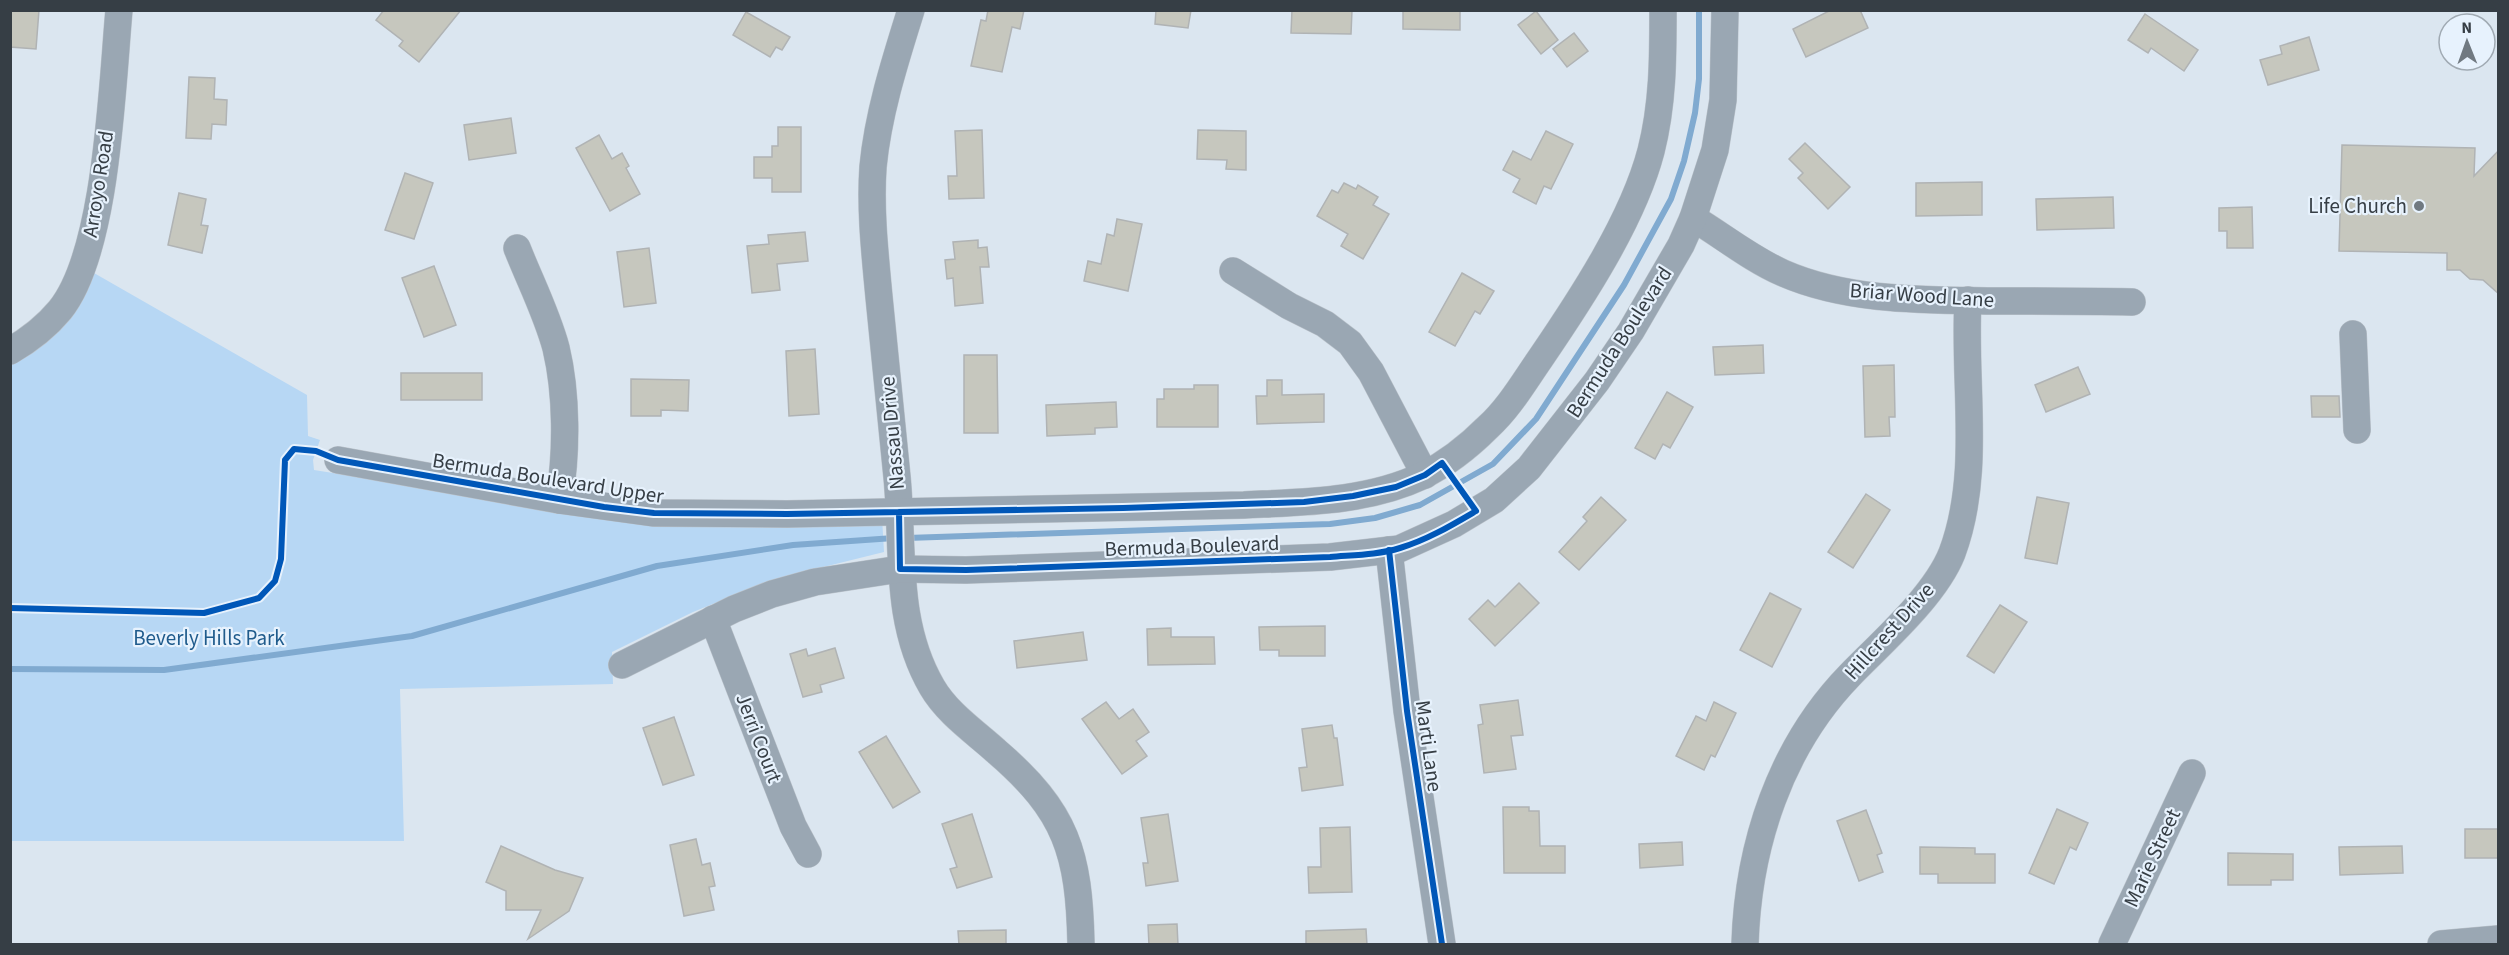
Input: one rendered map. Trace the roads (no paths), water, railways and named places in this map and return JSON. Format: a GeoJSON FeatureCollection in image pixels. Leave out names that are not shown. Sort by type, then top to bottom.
{"type":"FeatureCollection","features":[{"type":"Feature","properties":{"kind":"street","name":"Arroyo Road"},"geometry":{"type":"LineString","coordinates":[[20,345],[60,310],[69,297],[85,258],[100,191],[119,10]]}},
{"type":"Feature","properties":{"kind":"street","name":"Nassau Drive"},"geometry":{"type":"LineString","coordinates":[[911,10],[897,54],[877,139],[872,204],[907,621],[917,656],[933,689],[961,720],[1038,790],[1056,818],[1072,853],[1078,882],[1081,945]]}},
{"type":"Feature","properties":{"kind":"street","name":"Bermuda Boulevard"},"geometry":{"type":"LineString","coordinates":[[622,665],[713,619],[772,594],[804,585],[900,538],[1123,508],[1304,502],[1353,496],[1396,487],[1425,475],[1456,455],[1497,417],[1519,390],[1608,250],[1636,194],[1650,153],[1660,111],[1663,10]]}},
{"type":"Feature","properties":{"kind":"street","name":"Bermuda Boulevard"},"geometry":{"type":"LineString","coordinates":[[900,538],[978,569],[1306,558],[1389,550],[1416,542],[1454,524],[1494,500],[1529,468],[1597,381],[1631,331],[1694,218],[1715,150],[1723,100],[1725,10]]}},
{"type":"Feature","properties":{"kind":"street","name":"Briar Wood Lane"},"geometry":{"type":"LineString","coordinates":[[1694,218],[1757,259],[1782,272],[1808,282],[1871,295],[1968,300],[2132,302]]}},
{"type":"Feature","properties":{"kind":"street"},"geometry":{"type":"LineString","coordinates":[[517,248],[550,331],[559,369],[564,468],[559,500]]}},
{"type":"Feature","properties":{"kind":"street"},"geometry":{"type":"LineString","coordinates":[[1233,271],[1289,306],[1325,324],[1350,343],[1371,372],[1425,475]]}},
{"type":"Feature","properties":{"kind":"street","name":"Hillcrest Drive"},"geometry":{"type":"LineString","coordinates":[[1745,945],[1746,923],[1758,848],[1781,774],[1819,711],[1842,683],[1905,620],[1932,587],[1951,556],[1963,518],[1968,476],[1966,333],[1968,300]]}},
{"type":"Feature","properties":{"kind":"street"},"geometry":{"type":"LineString","coordinates":[[2353,334],[2357,430]]}},
{"type":"Feature","properties":{"kind":"street","name":"Bermuda Boulevard Upper"},"geometry":{"type":"LineString","coordinates":[[338,460],[559,500],[654,513],[900,538]]}},
{"type":"Feature","properties":{"kind":"street","name":"Marti Lane"},"geometry":{"type":"LineString","coordinates":[[1389,550],[1407,711],[1442,945]]}},
{"type":"Feature","properties":{"kind":"street","name":"Jerri Court"},"geometry":{"type":"LineString","coordinates":[[713,619],[793,826],[808,854]]}},
{"type":"Feature","properties":{"kind":"street","name":"Marie Street"},"geometry":{"type":"LineString","coordinates":[[2112,945],[2192,772]]}},
{"type":"Feature","properties":{"kind":"street"},"geometry":{"type":"LineString","coordinates":[[2441,945],[2499,939]]}},
{"type":"Feature","properties":{"kind":"waterway"},"geometry":{"type":"LineString","coordinates":[[907,538],[1330,524],[1375,518],[1420,505],[1493,464],[1536,419],[1624,285],[1671,199],[1684,161],[1695,113],[1699,79],[1699,10]]}},
{"type":"Feature","properties":{"kind":"waterway"},"geometry":{"type":"LineString","coordinates":[[10,669],[164,670],[412,636],[657,566],[793,545],[894,538]]}},
{"type":"Feature","properties":{"kind":"place","name":"Life Church"},"geometry":{"type":"Point","coordinates":[2419,206]}},
{"type":"Feature","properties":{"kind":"park label","name":"Beverly Hills Park"},"geometry":{"type":"Point","coordinates":[209,638]}}]}
